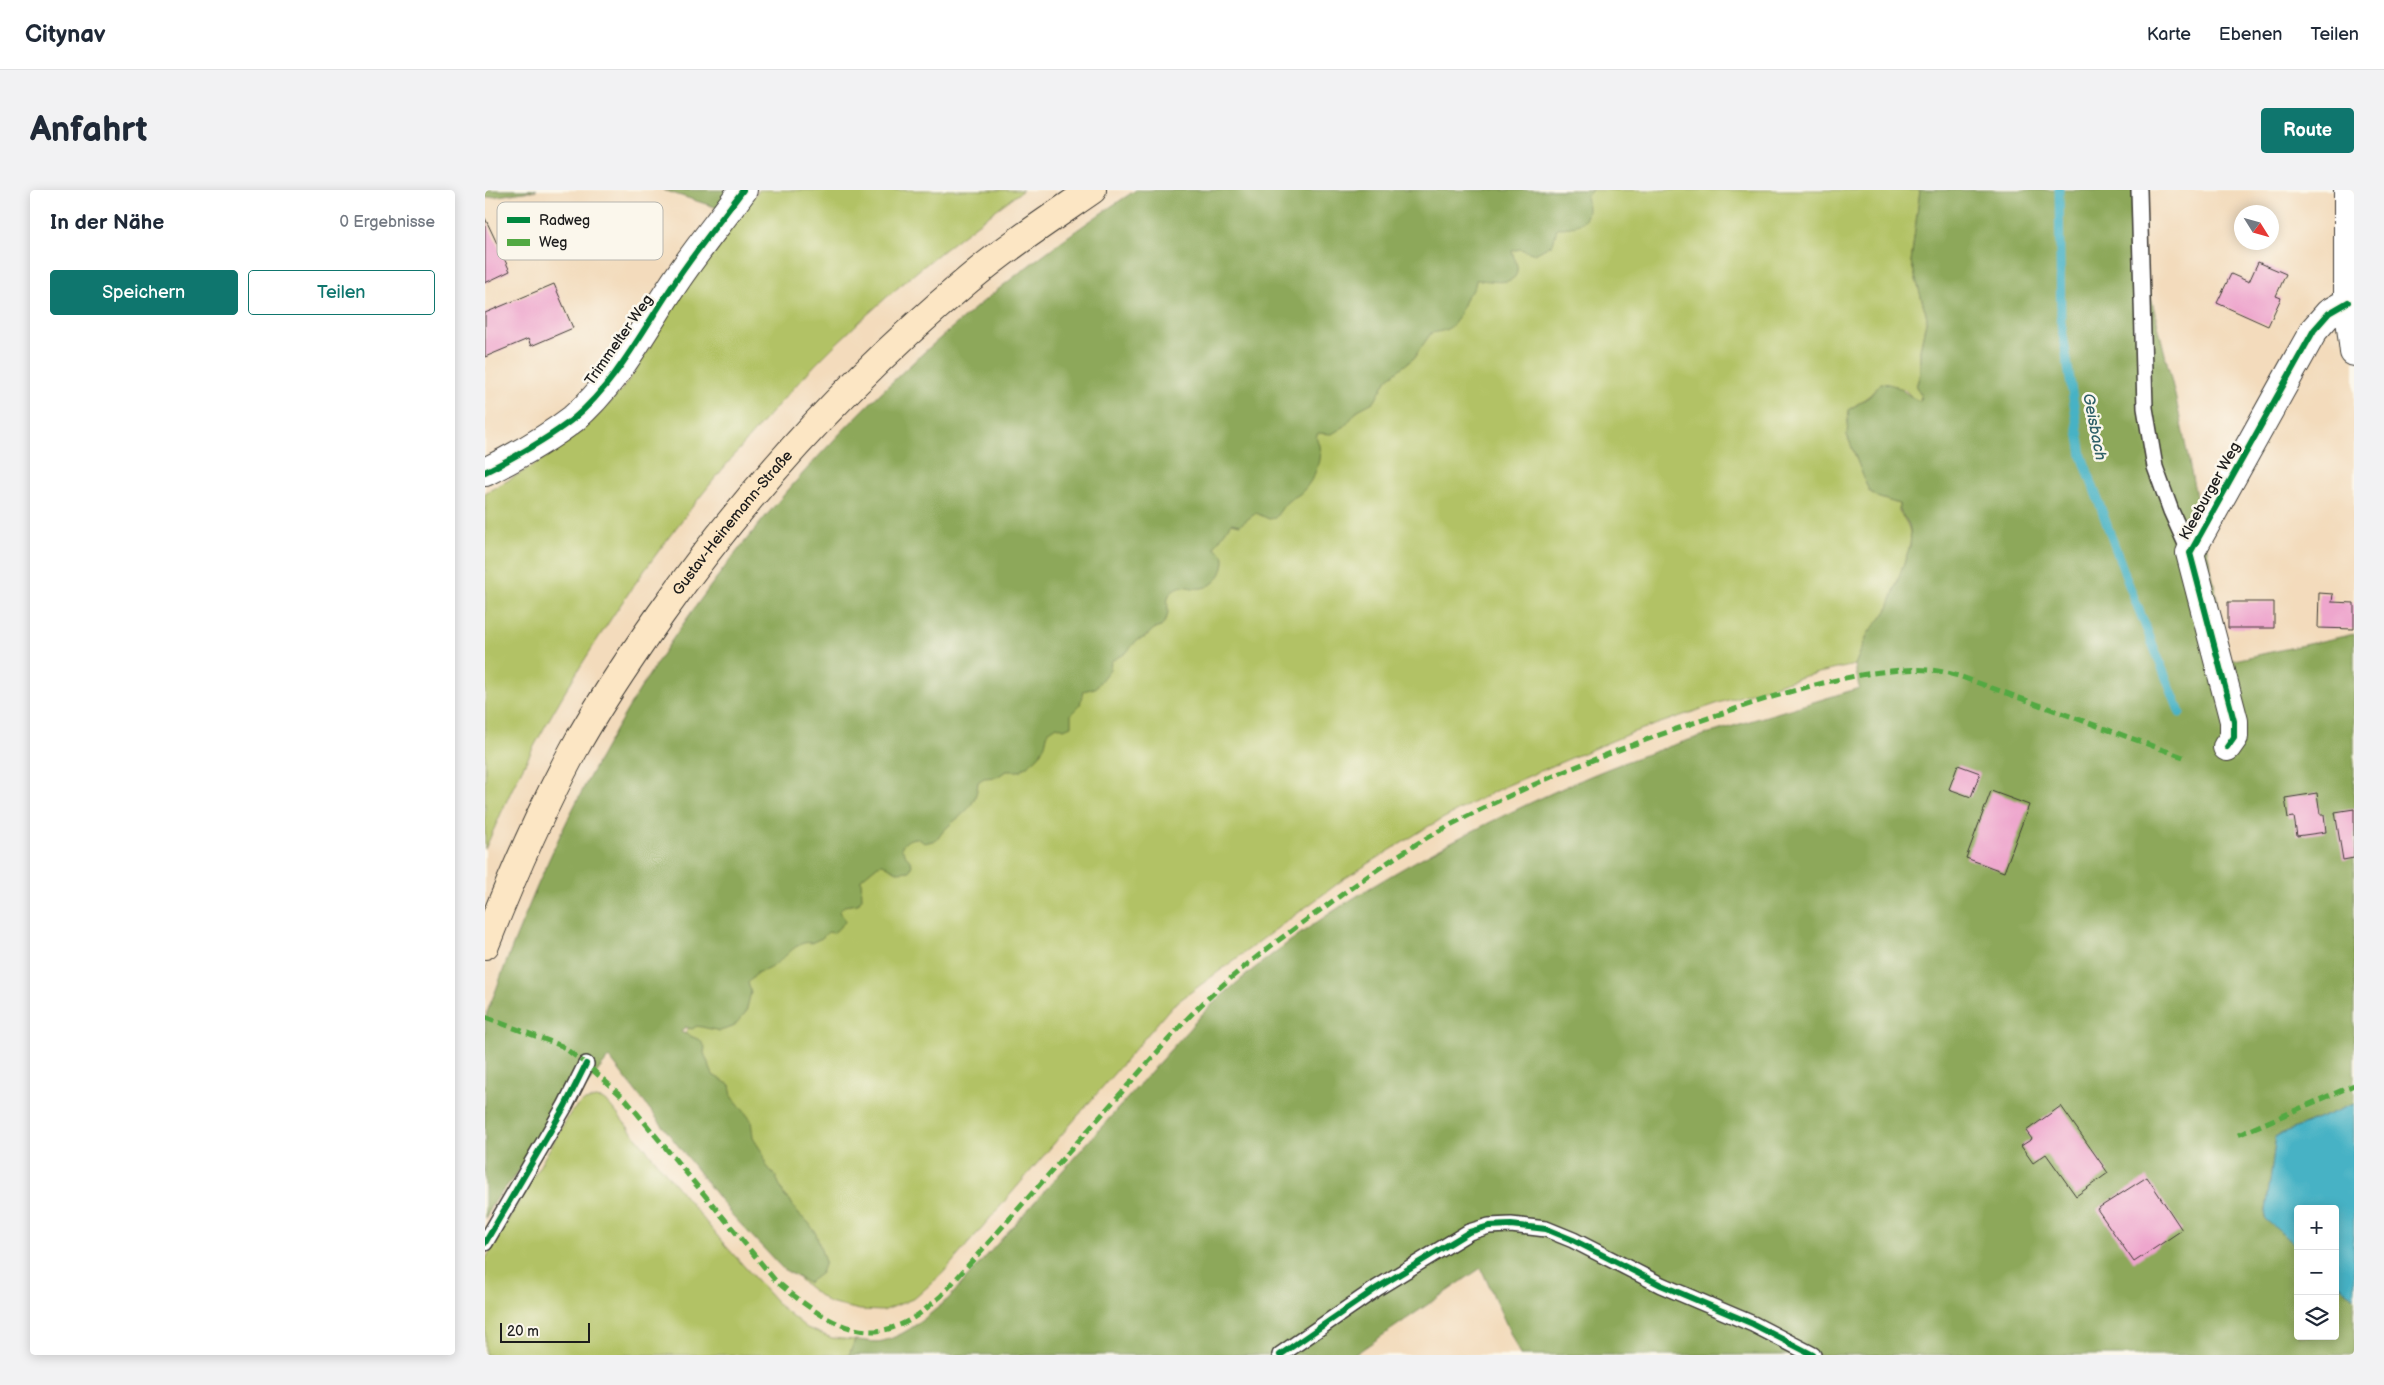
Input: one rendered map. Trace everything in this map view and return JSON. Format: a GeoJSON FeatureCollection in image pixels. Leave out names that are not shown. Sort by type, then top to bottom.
{"type":"FeatureCollection","features":[{"type":"Feature","properties":{"kind":"main road","name":"Gustav-Heinemann-Straße"},"geometry":{"type":"LineString","coordinates":[[485,945],[518,864],[574,749],[635,652],[717,536],[805,434],[905,336],[969,279],[1001,254],[1092,190]]}},
{"type":"Feature","properties":{"kind":"street","name":"Trimmelter Weg"},"geometry":{"type":"LineString","coordinates":[[485,472],[545,438],[573,418],[600,391],[619,368],[689,262],[743,190]]}},
{"type":"Feature","properties":{"kind":"street"},"geometry":{"type":"LineString","coordinates":[[2348,190],[2348,302],[2354,352]]}},
{"type":"Feature","properties":{"kind":"street","name":"Kleeburger Weg"},"geometry":{"type":"LineString","coordinates":[[2227,747],[2234,737],[2235,721],[2190,553],[2314,330],[2329,313],[2348,302]]}},
{"type":"Feature","properties":{"kind":"lane","name":"Kleeburger Weg"},"geometry":{"type":"LineString","coordinates":[[2139,190],[2145,408],[2155,467],[2171,511],[2190,553]]}},
{"type":"Feature","properties":{"kind":"lane"},"geometry":{"type":"LineString","coordinates":[[485,1243],[565,1106],[586,1064]]}},
{"type":"Feature","properties":{"kind":"lane"},"geometry":{"type":"LineString","coordinates":[[1280,1355],[1377,1288],[1469,1232],[1489,1226],[1511,1225],[1546,1229],[1573,1240],[1661,1285],[1753,1324],[1813,1355]]}},
{"type":"Feature","properties":{"kind":"green space"},"geometry":{"type":"Polygon","coordinates":[[[485,190],[537,190],[485,198],[485,190]]]}},
{"type":"Feature","properties":{"kind":"green space"},"geometry":{"type":"Polygon","coordinates":[[[663,190],[730,190],[718,208],[663,190]]]}},
{"type":"Feature","properties":{"kind":"green space"},"geometry":{"type":"Polygon","coordinates":[[[759,190],[1023,190],[889,295],[839,341],[772,411],[731,459],[652,560],[581,665],[519,775],[485,849],[485,493],[519,474],[568,442],[611,402],[631,377],[673,307],[700,267],[759,190]]]}},
{"type":"Feature","properties":{"kind":"green space"},"geometry":{"type":"Polygon","coordinates":[[[1136,190],[1592,190],[1586,197],[1588,212],[1583,222],[1572,227],[1557,228],[1553,244],[1535,254],[1520,249],[1512,251],[1517,266],[1517,273],[1513,278],[1502,282],[1476,280],[1473,289],[1451,327],[1440,332],[1431,333],[1414,358],[1387,379],[1375,401],[1358,410],[1345,426],[1332,434],[1318,433],[1316,437],[1320,451],[1318,465],[1312,479],[1303,491],[1287,502],[1275,518],[1269,519],[1256,513],[1240,525],[1231,523],[1215,546],[1215,549],[1224,558],[1224,565],[1215,582],[1207,587],[1179,587],[1172,591],[1168,597],[1167,617],[1161,627],[1154,629],[1144,638],[1137,640],[1126,653],[1111,661],[1110,669],[1095,688],[1083,691],[1080,705],[1071,714],[1071,726],[1064,729],[1057,726],[1048,732],[1045,745],[1039,756],[1019,771],[1006,771],[997,777],[984,778],[978,782],[973,802],[937,840],[924,843],[915,838],[906,842],[901,848],[912,864],[910,871],[897,872],[883,864],[878,865],[861,879],[862,898],[858,904],[844,906],[839,912],[845,919],[845,922],[837,930],[833,933],[828,932],[822,938],[811,943],[799,945],[773,966],[758,972],[748,983],[751,992],[746,1012],[733,1027],[720,1031],[697,1026],[692,1029],[685,1027],[681,1032],[700,1040],[705,1047],[704,1053],[713,1075],[730,1085],[732,1096],[751,1120],[753,1138],[762,1152],[766,1165],[776,1177],[785,1197],[790,1200],[797,1213],[809,1223],[816,1234],[825,1262],[821,1273],[808,1283],[783,1269],[732,1215],[609,1057],[491,1206],[485,1219],[485,1020],[488,1009],[536,889],[586,783],[644,682],[710,586],[784,495],[864,409],[950,330],[1041,256],[1136,190]]]}},
{"type":"Feature","properties":{"kind":"green space"},"geometry":{"type":"Polygon","coordinates":[[[1548,190],[1920,190],[1911,262],[1927,317],[1920,350],[1920,374],[1916,387],[1921,394],[1920,401],[1914,399],[1904,389],[1881,383],[1870,395],[1849,410],[1847,435],[1869,490],[1877,497],[1899,504],[1899,512],[1910,532],[1910,546],[1887,611],[1868,633],[1855,665],[1805,676],[1631,733],[1499,789],[1429,826],[1344,879],[1172,1006],[943,1273],[915,1298],[883,1311],[860,1310],[829,1303],[801,1281],[746,1222],[645,1092],[738,955],[1548,190]]]}},
{"type":"Feature","properties":{"kind":"green space"},"geometry":{"type":"Polygon","coordinates":[[[1920,190],[2136,190],[2140,252],[2176,399],[2230,661],[2354,634],[2354,1104],[2276,1136],[2265,1218],[2294,1243],[2294,1340],[2339,1340],[2339,1284],[2354,1297],[2354,1355],[1520,1355],[1481,1268],[1354,1355],[849,1355],[855,1340],[880,1342],[892,1338],[917,1324],[948,1299],[1205,1011],[1239,981],[1311,926],[1427,855],[1523,806],[1589,777],[1693,738],[1859,688],[1855,665],[1868,633],[1887,611],[1910,546],[1911,535],[1909,525],[1901,513],[1899,504],[1877,497],[1869,491],[1847,435],[1849,410],[1870,396],[1881,383],[1900,388],[1920,401],[1921,394],[1916,387],[1920,374],[1920,350],[1927,317],[1911,262],[1920,190]]]}},
{"type":"Feature","properties":{"kind":"green space"},"geometry":{"type":"Polygon","coordinates":[[[595,1098],[602,1099],[609,1104],[724,1244],[782,1308],[807,1328],[832,1338],[855,1340],[849,1355],[485,1355],[485,1260],[571,1112],[582,1102],[595,1098]]]}},
{"type":"Feature","properties":{"kind":"water"},"geometry":{"type":"Polygon","coordinates":[[[2354,1104],[2354,1297],[2339,1284],[2339,1205],[2294,1205],[2294,1244],[2265,1219],[2276,1136],[2354,1104]]]}},
{"type":"Feature","properties":{"kind":"building"},"geometry":{"type":"Polygon","coordinates":[[[485,218],[497,243],[497,260],[505,260],[510,271],[485,283],[485,218]]]}},
{"type":"Feature","properties":{"kind":"building"},"geometry":{"type":"Polygon","coordinates":[[[2258,262],[2286,274],[2276,296],[2281,298],[2268,326],[2217,303],[2231,274],[2249,282],[2258,262]]]}},
{"type":"Feature","properties":{"kind":"building"},"geometry":{"type":"Polygon","coordinates":[[[554,284],[573,328],[531,346],[528,339],[485,357],[485,313],[554,284]]]}},
{"type":"Feature","properties":{"kind":"building"},"geometry":{"type":"Polygon","coordinates":[[[2319,593],[2333,594],[2332,602],[2354,603],[2354,629],[2318,628],[2319,593]]]}},
{"type":"Feature","properties":{"kind":"building"},"geometry":{"type":"Polygon","coordinates":[[[2228,602],[2274,602],[2274,628],[2228,628],[2228,602]]]}},
{"type":"Feature","properties":{"kind":"building"},"geometry":{"type":"Polygon","coordinates":[[[1958,765],[1980,773],[1971,797],[1949,789],[1958,765]]]}},
{"type":"Feature","properties":{"kind":"building"},"geometry":{"type":"Polygon","coordinates":[[[1991,791],[2029,805],[2004,872],[1966,858],[1991,791]]]}},
{"type":"Feature","properties":{"kind":"building"},"geometry":{"type":"Polygon","coordinates":[[[2317,793],[2320,814],[2324,814],[2326,832],[2297,836],[2294,817],[2288,818],[2285,798],[2317,793]]]}},
{"type":"Feature","properties":{"kind":"building"},"geometry":{"type":"Polygon","coordinates":[[[2354,809],[2354,858],[2343,860],[2335,812],[2354,809]]]}},
{"type":"Feature","properties":{"kind":"building"},"geometry":{"type":"Polygon","coordinates":[[[2061,1106],[2108,1173],[2076,1196],[2046,1154],[2033,1163],[2021,1146],[2032,1139],[2026,1131],[2061,1106]]]}},
{"type":"Feature","properties":{"kind":"building"},"geometry":{"type":"Polygon","coordinates":[[[2147,1177],[2182,1230],[2134,1262],[2097,1209],[2147,1177]]]}},
{"type":"Feature","properties":{"kind":"waterway","name":"Geisbach"},"geometry":{"type":"LineString","coordinates":[[2059,190],[2061,322],[2082,456],[2127,580],[2180,713]]}},
{"type":"Feature","properties":{"kind":"marked path"},"geometry":{"type":"LineString","coordinates":[[485,1017],[562,1046],[586,1064],[626,1100],[775,1280],[801,1301],[831,1320],[863,1331],[880,1331],[909,1320],[921,1313],[941,1296],[1184,1022],[1232,977],[1301,924],[1408,849],[1474,813],[1545,780],[1655,737],[1776,696],[1854,676],[1906,670],[1933,670],[1959,676],[2186,758]]}},
{"type":"Feature","properties":{"kind":"marked path"},"geometry":{"type":"LineString","coordinates":[[2238,1135],[2354,1085]]}},
{"type":"Feature","properties":{"kind":"cycle path"},"geometry":{"type":"LineString","coordinates":[[485,472],[552,434],[573,419],[602,390],[638,340],[679,275],[743,190]]}},
{"type":"Feature","properties":{"kind":"cycle path"},"geometry":{"type":"LineString","coordinates":[[2227,747],[2234,737],[2234,721],[2190,553],[2314,330],[2329,313],[2348,302]]}},
{"type":"Feature","properties":{"kind":"cycle path"},"geometry":{"type":"LineString","coordinates":[[485,1243],[565,1106],[586,1064]]}},
{"type":"Feature","properties":{"kind":"cycle path"},"geometry":{"type":"LineString","coordinates":[[1280,1355],[1377,1288],[1469,1232],[1489,1226],[1511,1225],[1546,1229],[1573,1240],[1661,1285],[1753,1324],[1813,1355]]}}]}
